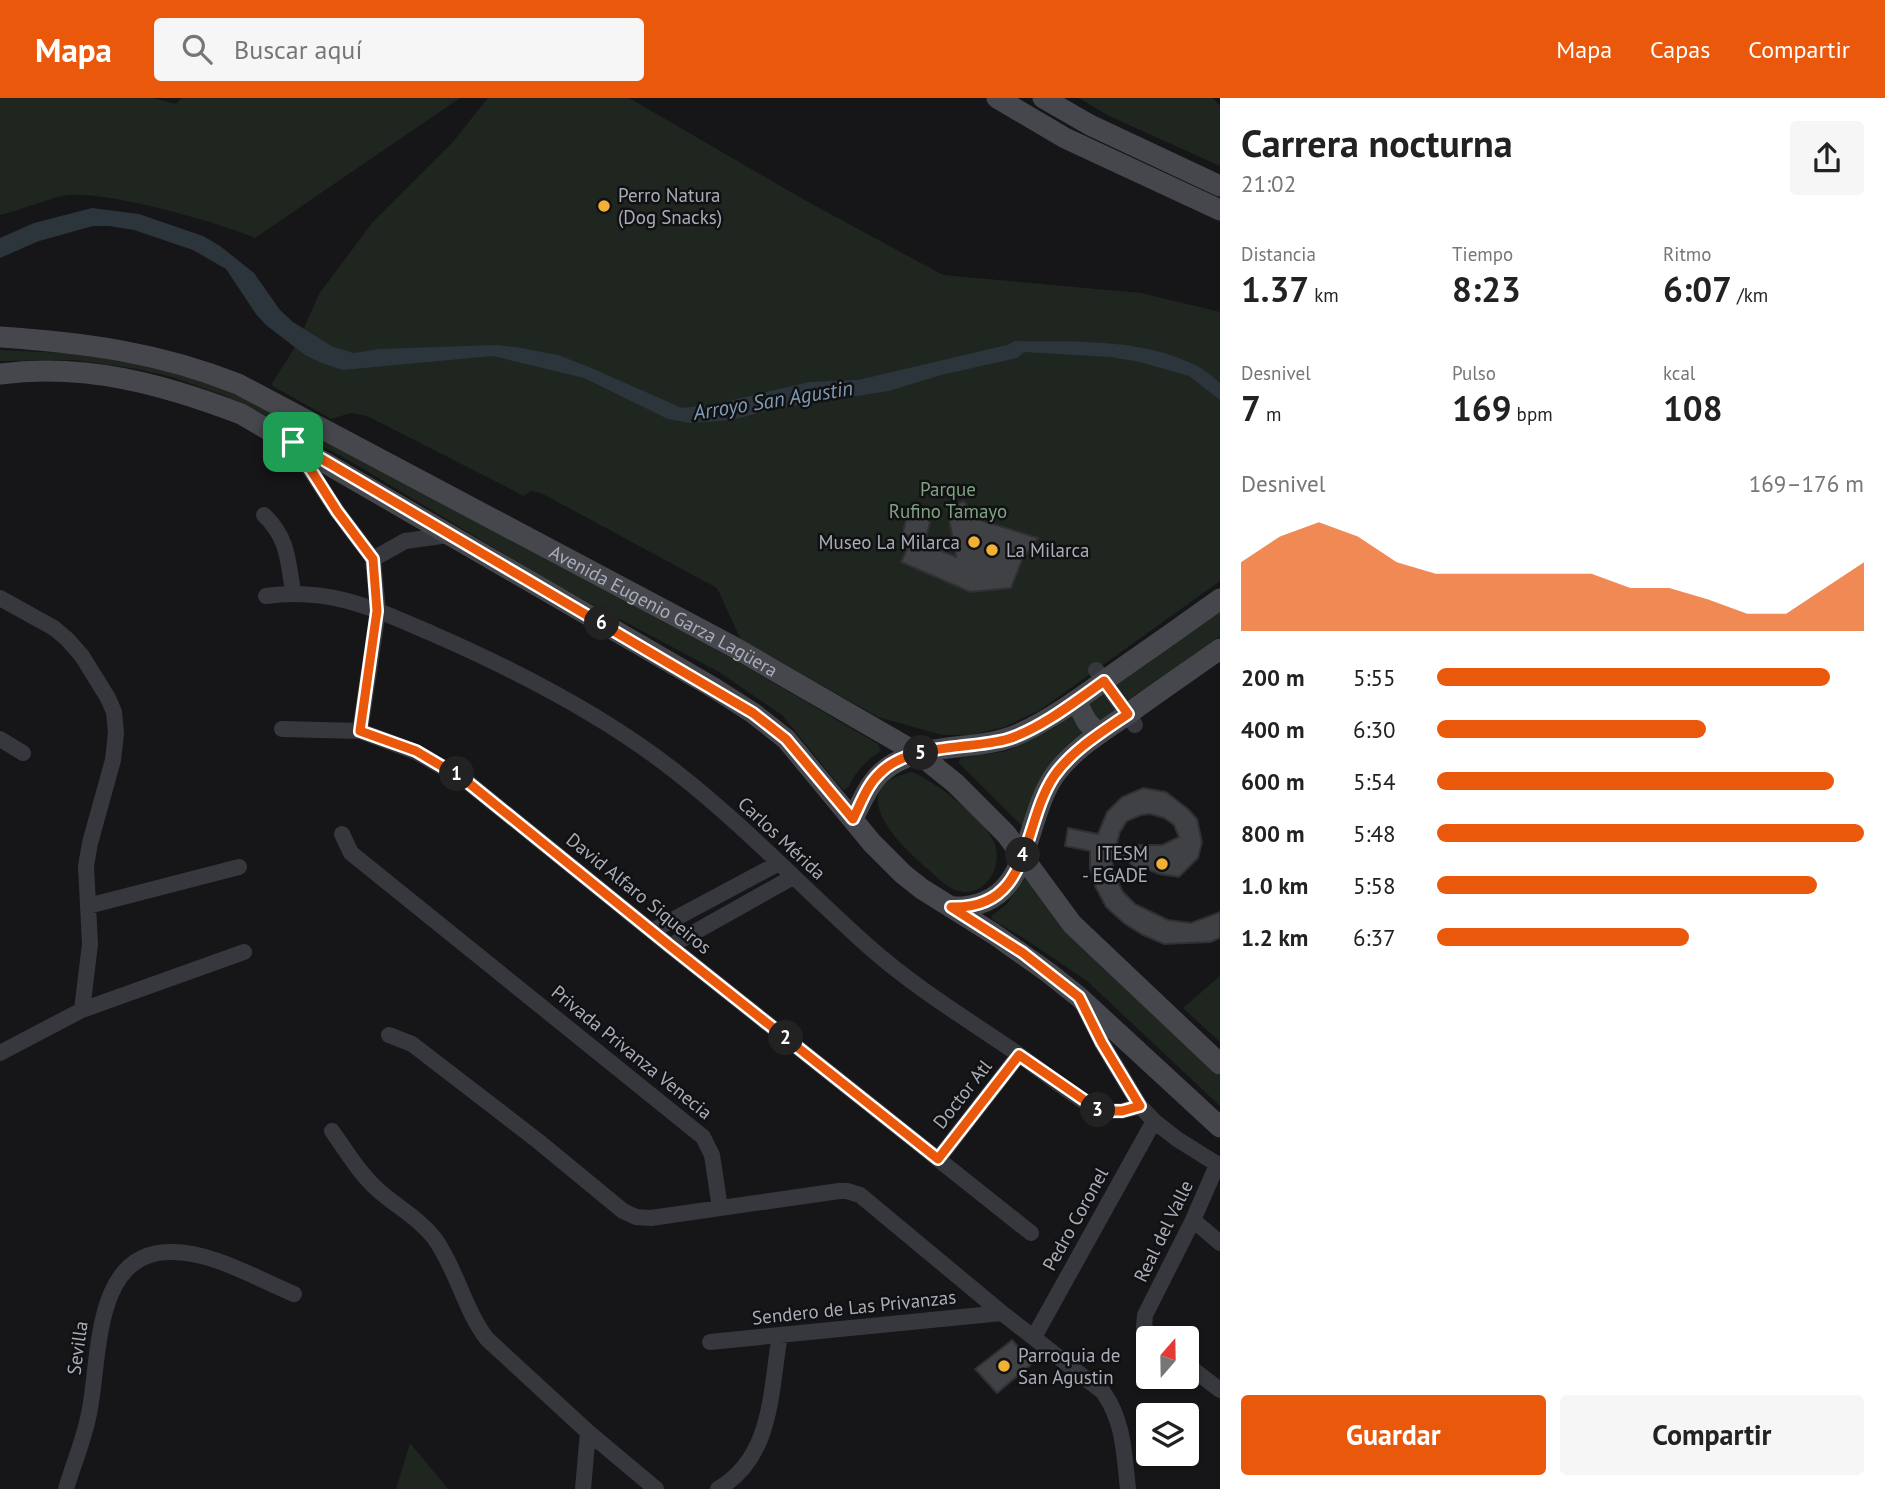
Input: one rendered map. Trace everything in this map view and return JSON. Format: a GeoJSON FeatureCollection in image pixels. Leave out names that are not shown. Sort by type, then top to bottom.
{"type":"FeatureCollection","features":[{"type":"Feature","properties":{"kind":"main road"},"geometry":{"type":"LineString","coordinates":[[997,98],[1065,138],[1220,210]]}},
{"type":"Feature","properties":{"kind":"main road"},"geometry":{"type":"LineString","coordinates":[[1043,98],[1090,125],[1220,186]]}},
{"type":"Feature","properties":{"kind":"main road","name":"Avenida Eugenio Garza Lagüera"},"geometry":{"type":"LineString","coordinates":[[0,337],[121,349],[201,369],[238,384],[732,646],[919,754],[955,783],[981,809],[1023,856],[1072,924],[1220,1064]]}},
{"type":"Feature","properties":{"kind":"main road","name":"Avenida Eugenio Garza Lagüera"},"geometry":{"type":"LineString","coordinates":[[0,374],[42,370],[73,371],[132,379],[242,414],[714,688],[753,713],[786,739],[880,852],[903,874],[1023,953],[1079,997],[1220,1127]]}},
{"type":"Feature","properties":{"kind":"main road"},"geometry":{"type":"LineString","coordinates":[[853,819],[865,794],[882,771],[895,762],[919,754],[1008,739],[1023,732],[1076,701],[1100,675],[1220,599]]}},
{"type":"Feature","properties":{"kind":"main road"},"geometry":{"type":"LineString","coordinates":[[951,907],[968,908],[993,899],[1011,878],[1023,856],[1041,803],[1055,775],[1077,751],[1099,734],[1131,720],[1220,649]]}},
{"type":"Feature","properties":{"kind":"main road"},"geometry":{"type":"LineString","coordinates":[[1076,701],[1087,722],[1099,734]]}},
{"type":"Feature","properties":{"kind":"street"},"geometry":{"type":"LineString","coordinates":[[293,442],[337,511],[373,559],[377,611],[360,731]]}},
{"type":"Feature","properties":{"kind":"street"},"geometry":{"type":"LineString","coordinates":[[264,515],[276,526],[285,545],[293,592]]}},
{"type":"Feature","properties":{"kind":"street"},"geometry":{"type":"LineString","coordinates":[[373,559],[405,541],[449,535]]}},
{"type":"Feature","properties":{"kind":"street","name":"Carlos Mérida"},"geometry":{"type":"LineString","coordinates":[[266,596],[293,592],[332,596],[377,611],[501,665],[601,720],[686,779],[892,966],[1100,1111],[1122,1111],[1140,1106]]}},
{"type":"Feature","properties":{"kind":"street"},"geometry":{"type":"LineString","coordinates":[[0,597],[54,628],[67,639],[82,656],[114,712],[116,733],[113,760],[86,866],[90,944],[82,1010]]}},
{"type":"Feature","properties":{"kind":"street"},"geometry":{"type":"LineString","coordinates":[[1100,675],[1131,720]]}},
{"type":"Feature","properties":{"kind":"street","name":"David Alfaro Siqueiros"},"geometry":{"type":"LineString","coordinates":[[282,729],[360,731],[416,751],[465,780],[1031,1233]]}},
{"type":"Feature","properties":{"kind":"street"},"geometry":{"type":"LineString","coordinates":[[0,739],[23,753]]}},
{"type":"Feature","properties":{"kind":"street","name":"Privada Privanza Venecia"},"geometry":{"type":"LineString","coordinates":[[342,834],[351,853],[703,1137],[712,1155],[720,1208]]}},
{"type":"Feature","properties":{"kind":"street"},"geometry":{"type":"LineString","coordinates":[[652,931],[779,863]]}},
{"type":"Feature","properties":{"kind":"street"},"geometry":{"type":"LineString","coordinates":[[88,906],[239,867]]}},
{"type":"Feature","properties":{"kind":"street"},"geometry":{"type":"LineString","coordinates":[[670,946],[793,877]]}},
{"type":"Feature","properties":{"kind":"street"},"geometry":{"type":"LineString","coordinates":[[0,1054],[82,1010],[244,953]]}},
{"type":"Feature","properties":{"kind":"street"},"geometry":{"type":"LineString","coordinates":[[1079,997],[1102,1043],[1140,1106],[1154,1121],[1195,1152],[1218,1165]]}},
{"type":"Feature","properties":{"kind":"street"},"geometry":{"type":"LineString","coordinates":[[389,1035],[412,1044],[630,1215],[651,1218],[720,1208]]}},
{"type":"Feature","properties":{"kind":"street","name":"Doctor Atl"},"geometry":{"type":"LineString","coordinates":[[938,1159],[1019,1055]]}},
{"type":"Feature","properties":{"kind":"street","name":"Pedro Coronel"},"geometry":{"type":"LineString","coordinates":[[1034,1338],[1154,1121]]}},
{"type":"Feature","properties":{"kind":"street"},"geometry":{"type":"LineString","coordinates":[[332,1131],[376,1188],[415,1218],[434,1238],[476,1324],[487,1339],[588,1432],[656,1489]]}},
{"type":"Feature","properties":{"kind":"street","name":"Real del Valle"},"geometry":{"type":"LineString","coordinates":[[1144,1326],[1145,1315],[1218,1165]]}},
{"type":"Feature","properties":{"kind":"street","name":"Sendero de Las Privanzas"},"geometry":{"type":"LineString","coordinates":[[720,1208],[826,1193],[853,1192],[870,1202],[1002,1313],[1103,1392],[1114,1407],[1121,1427],[1128,1489]]}},
{"type":"Feature","properties":{"kind":"street"},"geometry":{"type":"LineString","coordinates":[[1193,1220],[1220,1243]]}},
{"type":"Feature","properties":{"kind":"street","name":"Sevilla"},"geometry":{"type":"LineString","coordinates":[[66,1489],[89,1417],[102,1319],[127,1268],[140,1258],[167,1252],[192,1254],[222,1263],[294,1294]]}},
{"type":"Feature","properties":{"kind":"street","name":"Sendero de Las Privanzas"},"geometry":{"type":"LineString","coordinates":[[710,1342],[1002,1313]]}},
{"type":"Feature","properties":{"kind":"street"},"geometry":{"type":"LineString","coordinates":[[718,1489],[742,1471],[760,1445],[780,1335]]}},
{"type":"Feature","properties":{"kind":"street"},"geometry":{"type":"LineString","coordinates":[[1199,1374],[1220,1390]]}},
{"type":"Feature","properties":{"kind":"street"},"geometry":{"type":"LineString","coordinates":[[583,1489],[588,1432]]}},
{"type":"Feature","properties":{"kind":"green space"},"geometry":{"type":"Polygon","coordinates":[[[0,98],[153,98],[176,104],[181,98],[460,98],[255,238],[159,208],[103,197],[62,196],[0,215],[0,98]]]}},
{"type":"Feature","properties":{"kind":"green space","name":"Parque Rufino Tamayo"},"geometry":{"type":"Polygon","coordinates":[[[488,98],[629,98],[801,198],[943,275],[1141,293],[1220,312],[1220,581],[1040,710],[1004,727],[971,735],[942,735],[878,717],[741,640],[717,588],[541,493],[531,491],[524,496],[367,416],[351,413],[331,419],[271,385],[297,344],[319,294],[372,223],[452,143],[488,98]]]}},
{"type":"Feature","properties":{"kind":"green space"},"geometry":{"type":"Polygon","coordinates":[[[1079,98],[1213,98],[1220,106],[1220,166],[1109,116],[1079,98]]]}},
{"type":"Feature","properties":{"kind":"green space"},"geometry":{"type":"Polygon","coordinates":[[[0,350],[107,355],[226,387],[728,656],[878,744],[881,751],[866,762],[848,788],[843,790],[782,715],[719,672],[554,584],[350,461],[223,395],[172,377],[137,369],[75,360],[0,361],[0,350]]]}},
{"type":"Feature","properties":{"kind":"green space"},"geometry":{"type":"Polygon","coordinates":[[[1220,610],[1220,636],[1068,744],[1051,764],[1040,783],[1025,829],[959,763],[960,758],[1007,751],[1054,728],[1220,610]]]}},
{"type":"Feature","properties":{"kind":"green space"},"geometry":{"type":"Polygon","coordinates":[[[912,772],[933,783],[957,801],[993,840],[996,851],[994,872],[981,887],[962,892],[945,884],[904,847],[883,818],[878,804],[880,791],[891,780],[912,772]]]}},
{"type":"Feature","properties":{"kind":"green space"},"geometry":{"type":"Polygon","coordinates":[[[1026,877],[1114,975],[1220,1076],[1220,1106],[1087,981],[993,920],[991,916],[1006,905],[1026,877]]]}},
{"type":"Feature","properties":{"kind":"green space"},"geometry":{"type":"Polygon","coordinates":[[[1220,976],[1220,1042],[1183,1008],[1220,976]]]}},
{"type":"Feature","properties":{"kind":"green space"},"geometry":{"type":"Polygon","coordinates":[[[410,1443],[448,1489],[396,1489],[410,1443]]]}},
{"type":"Feature","properties":{"kind":"water","name":"Arroyo San Agustin"},"geometry":{"type":"Polygon","coordinates":[[[92,208],[139,214],[203,236],[254,273],[280,310],[293,322],[333,347],[354,353],[379,349],[496,345],[516,347],[558,355],[682,408],[716,404],[809,382],[858,380],[1015,341],[1106,343],[1150,350],[1193,364],[1220,383],[1220,400],[1189,376],[1140,362],[1111,357],[1024,352],[1017,358],[941,375],[889,391],[774,409],[732,420],[689,423],[668,419],[584,378],[493,356],[342,370],[305,355],[266,325],[226,269],[193,250],[134,230],[93,226],[39,241],[0,258],[0,238],[34,223],[92,208]]]}},
{"type":"Feature","properties":{"kind":"building","name":"La Milarca"},"geometry":{"type":"Polygon","coordinates":[[[964,501],[977,519],[1038,538],[1022,560],[1011,588],[970,592],[901,562],[912,539],[903,532],[907,515],[925,508],[930,523],[924,544],[956,557],[947,508],[964,501]]]}},
{"type":"Feature","properties":{"kind":"building","name":"ITESM - EGADE"},"geometry":{"type":"Polygon","coordinates":[[[1143,788],[1166,792],[1188,809],[1197,819],[1202,842],[1198,858],[1179,877],[1147,869],[1141,877],[1126,858],[1119,859],[1117,845],[1162,845],[1179,837],[1174,825],[1164,818],[1150,814],[1127,821],[1120,832],[1112,861],[1115,876],[1123,892],[1135,904],[1168,920],[1191,923],[1220,912],[1220,938],[1211,942],[1164,944],[1143,935],[1106,907],[1095,886],[1090,867],[1090,851],[1065,846],[1068,828],[1098,834],[1107,812],[1122,797],[1143,788]]]}},
{"type":"Feature","properties":{"kind":"building","name":"Parroquia de San Agustin"},"geometry":{"type":"Polygon","coordinates":[[[1012,1340],[1033,1363],[997,1393],[975,1369],[1012,1340]]]}},
{"type":"Feature","properties":{"kind":"place","name":"Perro Natura (Dog Snacks)"},"geometry":{"type":"Point","coordinates":[604,206]}},
{"type":"Feature","properties":{"kind":"place","name":"Museo La Milarca"},"geometry":{"type":"Point","coordinates":[974,542]}},
{"type":"Feature","properties":{"kind":"place","name":"La Milarca"},"geometry":{"type":"Point","coordinates":[992,550]}},
{"type":"Feature","properties":{"kind":"place","name":"ITESM - EGADE"},"geometry":{"type":"Point","coordinates":[1162,864]}},
{"type":"Feature","properties":{"kind":"place","name":"Parroquia de San Agustin"},"geometry":{"type":"Point","coordinates":[1004,1366]}},
{"type":"Feature","properties":{"kind":"route"},"geometry":{"type":"LineString","coordinates":[[293,442],[753,713],[786,739],[853,819],[873,780],[895,762],[919,754],[1008,739],[1076,701],[1104,681],[1128,714],[1077,751],[1055,775],[1041,803],[1023,856],[1004,888],[993,899],[982,904],[968,908],[951,907],[1023,953],[1079,997],[1102,1043],[1140,1106],[1111,1113],[1100,1111],[1019,1055],[938,1159],[465,780],[416,751],[360,731],[377,611],[373,559],[337,511],[293,442]]}}]}
